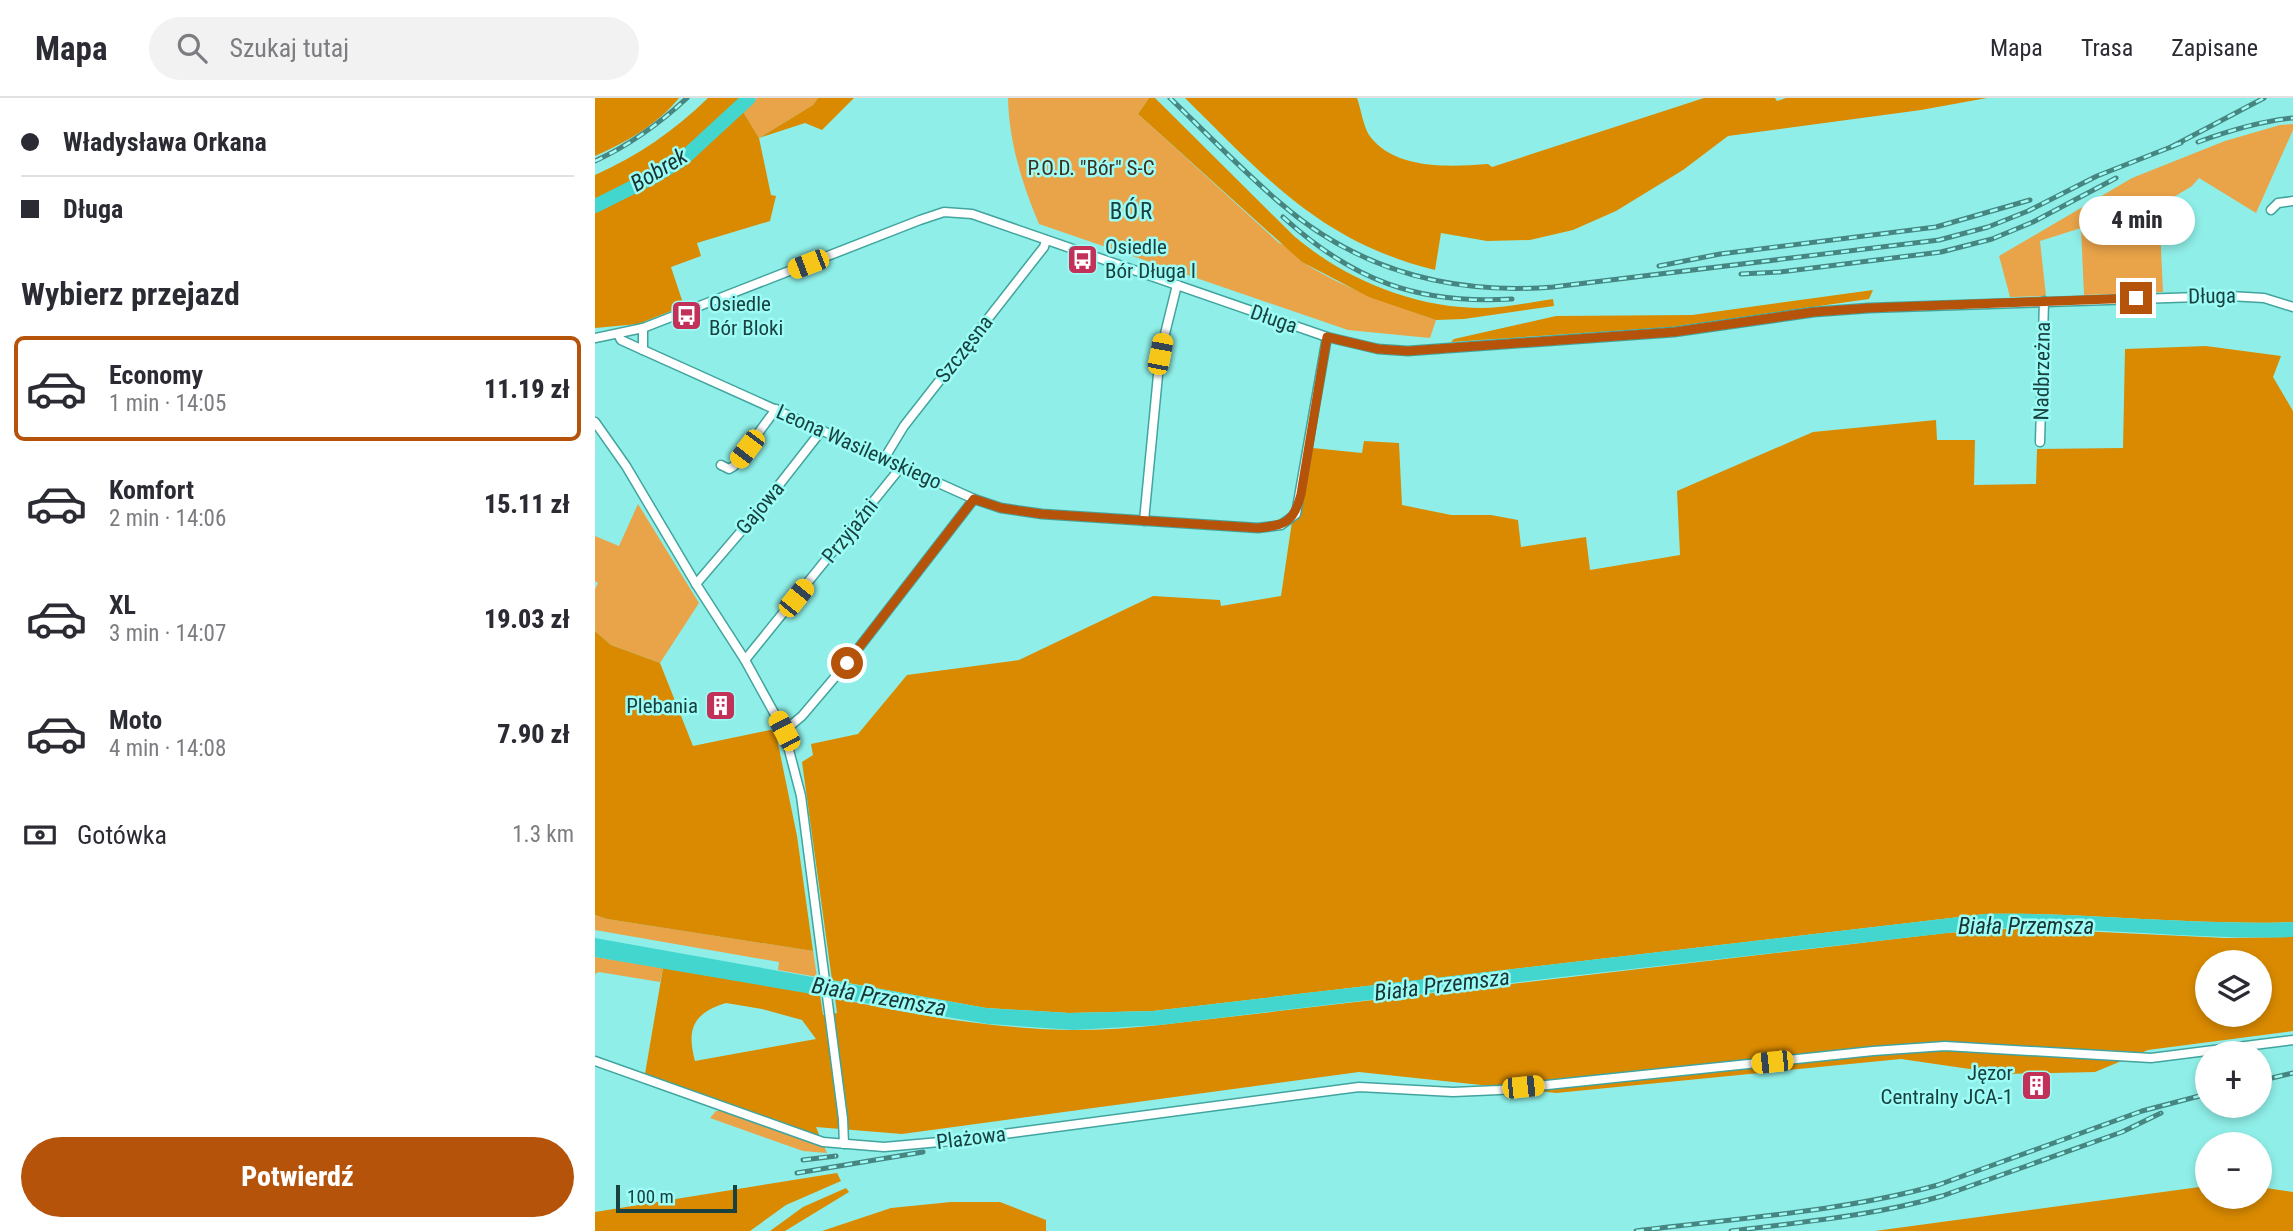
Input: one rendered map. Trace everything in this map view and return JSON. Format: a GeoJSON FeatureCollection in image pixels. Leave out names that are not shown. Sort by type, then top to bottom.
{"type":"FeatureCollection","features":[{"type":"Feature","properties":{"kind":"street"},"geometry":{"type":"LineString","coordinates":[[2271,210],[2278,203],[2293,201]]}},
{"type":"Feature","properties":{"kind":"street","name":"Długa"},"geometry":{"type":"LineString","coordinates":[[595,338],[643,328],[944,212],[972,214],[1327,337],[1378,349],[1408,351],[1674,332],[1814,312],[2044,301],[2239,296],[2264,298],[2293,307]]}},
{"type":"Feature","properties":{"kind":"street","name":"Szczęsna"},"geometry":{"type":"LineString","coordinates":[[884,459],[904,426],[1047,240]]}},
{"type":"Feature","properties":{"kind":"street"},"geometry":{"type":"LineString","coordinates":[[1144,522],[1160,354],[1177,285]]}},
{"type":"Feature","properties":{"kind":"street","name":"Nadbrzeżna"},"geometry":{"type":"LineString","coordinates":[[2041,442],[2044,301]]}},
{"type":"Feature","properties":{"kind":"street"},"geometry":{"type":"LineString","coordinates":[[643,328],[643,350]]}},
{"type":"Feature","properties":{"kind":"street","name":"Leona Wasilewskiego"},"geometry":{"type":"LineString","coordinates":[[618,334],[621,340],[974,499],[1020,512],[1258,528],[1281,525],[1296,514],[1327,337]]}},
{"type":"Feature","properties":{"kind":"street"},"geometry":{"type":"LineString","coordinates":[[721,465],[729,469],[734,466],[776,409]]}},
{"type":"Feature","properties":{"kind":"street"},"geometry":{"type":"LineString","coordinates":[[595,422],[627,466],[696,584],[745,660],[784,731],[801,796],[843,1119],[843,1144]]}},
{"type":"Feature","properties":{"kind":"street","name":"Gajowa"},"geometry":{"type":"LineString","coordinates":[[696,584],[761,508],[822,430]]}},
{"type":"Feature","properties":{"kind":"street","name":"Przyjaźni"},"geometry":{"type":"LineString","coordinates":[[745,660],[901,467]]}},
{"type":"Feature","properties":{"kind":"street"},"geometry":{"type":"LineString","coordinates":[[784,731],[802,716],[847,663],[974,499]]}},
{"type":"Feature","properties":{"kind":"street","name":"Plażowa"},"geometry":{"type":"LineString","coordinates":[[595,1061],[823,1142],[884,1147],[951,1141],[1359,1087],[1453,1093],[1499,1090],[1945,1046],[2151,1058],[2293,1040]]}},
{"type":"Feature","properties":{"kind":"green space"},"geometry":{"type":"Polygon","coordinates":[[[757,98],[818,98],[813,105],[759,138],[743,112],[757,98]]]}},
{"type":"Feature","properties":{"kind":"green space","name":"P.O.D. \"Bór\" S-C"},"geometry":{"type":"Polygon","coordinates":[[[1008,98],[1149,98],[1138,114],[1279,243],[1304,263],[1336,281],[1436,320],[1430,338],[1348,330],[1039,224],[1017,162],[1008,98]]]}},
{"type":"Feature","properties":{"kind":"green space"},"geometry":{"type":"Polygon","coordinates":[[[2293,124],[2293,130],[2256,213],[2199,178],[2192,186],[2159,206],[2163,292],[2084,295],[2081,228],[2040,241],[2046,296],[2010,297],[1999,256],[2132,178],[2225,141],[2280,125],[2293,124]]]}},
{"type":"Feature","properties":{"kind":"green space"},"geometry":{"type":"Polygon","coordinates":[[[638,504],[699,603],[660,663],[611,645],[595,631],[595,589],[598,583],[595,581],[595,536],[619,546],[638,504]]]}},
{"type":"Feature","properties":{"kind":"green space"},"geometry":{"type":"Polygon","coordinates":[[[595,915],[813,951],[817,977],[778,970],[779,962],[595,930],[595,915]]]}},
{"type":"Feature","properties":{"kind":"green space"},"geometry":{"type":"Polygon","coordinates":[[[595,957],[663,968],[660,982],[599,972],[595,974],[595,957]]]}},
{"type":"Feature","properties":{"kind":"green space"},"geometry":{"type":"Polygon","coordinates":[[[716,1111],[724,1111],[824,1146],[827,1153],[803,1151],[710,1118],[716,1111]]]}},
{"type":"Feature","properties":{"kind":"shaded area"},"geometry":{"type":"Polygon","coordinates":[[[595,98],[679,98],[640,132],[595,156],[595,98]]]}},
{"type":"Feature","properties":{"kind":"shaded area"},"geometry":{"type":"Polygon","coordinates":[[[708,98],[740,98],[737,102],[759,138],[771,195],[776,196],[770,221],[697,243],[701,256],[671,267],[684,306],[638,324],[595,328],[595,175],[655,142],[708,98]]]}},
{"type":"Feature","properties":{"kind":"shaded area"},"geometry":{"type":"Polygon","coordinates":[[[818,98],[854,98],[822,130],[805,123],[759,138],[813,105],[818,98]]]}},
{"type":"Feature","properties":{"kind":"shaded area"},"geometry":{"type":"Polygon","coordinates":[[[1149,98],[1155,98],[1294,236],[1314,252],[1358,278],[1407,297],[1457,307],[1492,308],[1553,299],[1554,306],[1464,319],[1436,320],[1369,297],[1302,262],[1138,114],[1149,98]]]}},
{"type":"Feature","properties":{"kind":"shaded area"},"geometry":{"type":"Polygon","coordinates":[[[1185,98],[1357,98],[1369,135],[1393,155],[1423,164],[1488,164],[1492,167],[1704,98],[1775,98],[1777,101],[1786,98],[1987,98],[1921,110],[1728,136],[1683,170],[1616,211],[1573,230],[1530,240],[1487,241],[1441,233],[1435,270],[1395,258],[1327,224],[1269,180],[1185,98]]]}},
{"type":"Feature","properties":{"kind":"shaded area"},"geometry":{"type":"Polygon","coordinates":[[[1873,290],[1869,299],[1671,327],[1451,342],[1454,339],[1556,316],[1692,315],[1873,290]]]}},
{"type":"Feature","properties":{"kind":"shaded area"},"geometry":{"type":"Polygon","coordinates":[[[2206,346],[2281,356],[2273,377],[2293,411],[2293,922],[1985,914],[1153,1011],[1069,1013],[986,1008],[832,980],[802,762],[813,755],[811,744],[858,734],[907,675],[1019,660],[1153,596],[1220,600],[1221,606],[1281,596],[1303,447],[1362,453],[1364,441],[1399,443],[1402,505],[1451,515],[1491,515],[1518,520],[1521,547],[1586,537],[1590,570],[1680,555],[1677,491],[1813,432],[1936,420],[1937,440],[1975,440],[1974,485],[2036,484],[2037,449],[2123,448],[2125,349],[2206,346]]]}},
{"type":"Feature","properties":{"kind":"shaded area"},"geometry":{"type":"Polygon","coordinates":[[[595,631],[611,645],[660,663],[693,746],[775,729],[797,836],[813,951],[595,915],[595,631]]]}},
{"type":"Feature","properties":{"kind":"shaded area"},"geometry":{"type":"Polygon","coordinates":[[[2019,928],[2225,938],[2293,937],[2293,1031],[2217,1041],[2195,1041],[2195,1044],[2148,1050],[2095,1072],[2004,1074],[1901,1059],[1556,1093],[1359,1072],[902,1134],[816,1127],[820,1137],[645,1074],[663,968],[820,995],[823,1015],[837,1013],[835,998],[984,1024],[1044,1029],[1096,1030],[1160,1025],[1946,933],[2019,928]],[[726,1003],[706,1012],[695,1023],[692,1031],[695,1061],[816,1039],[802,1020],[726,1003]]]}},
{"type":"Feature","properties":{"kind":"shaded area"},"geometry":{"type":"Polygon","coordinates":[[[837,1173],[841,1181],[786,1205],[750,1231],[595,1231],[595,1212],[837,1173]]]}},
{"type":"Feature","properties":{"kind":"shaded area"},"geometry":{"type":"Polygon","coordinates":[[[846,1188],[849,1192],[785,1231],[770,1231],[803,1207],[846,1188]]]}},
{"type":"Feature","properties":{"kind":"shaded area"},"geometry":{"type":"Polygon","coordinates":[[[2195,1188],[2195,1209],[2272,1209],[2272,1189],[2293,1192],[2293,1231],[1875,1231],[2195,1188]]]}},
{"type":"Feature","properties":{"kind":"shaded area"},"geometry":{"type":"Polygon","coordinates":[[[951,1202],[1000,1202],[1046,1220],[1046,1231],[822,1231],[891,1208],[951,1202]]]}},
{"type":"Feature","properties":{"kind":"water","name":"Biała Przemsza"},"geometry":{"type":"Polygon","coordinates":[[[1985,914],[2293,922],[2293,937],[1983,929],[1160,1025],[1074,1030],[988,1024],[595,957],[595,938],[986,1008],[1069,1013],[1153,1011],[1985,914]]]}},
{"type":"Feature","properties":{"kind":"waterway","name":"Bobrek"},"geometry":{"type":"LineString","coordinates":[[595,206],[683,159],[749,98]]}},
{"type":"Feature","properties":{"kind":"railway"},"geometry":{"type":"LineString","coordinates":[[595,161],[644,133],[687,98]]}},
{"type":"Feature","properties":{"kind":"railway"},"geometry":{"type":"LineString","coordinates":[[1170,98],[1279,202],[1309,226],[1341,246],[1407,273],[1478,287],[1553,287],[1939,240],[1988,227],[2028,211],[2097,176],[2181,143]]}},
{"type":"Feature","properties":{"kind":"railway"},"geometry":{"type":"LineString","coordinates":[[2171,147],[2264,98]]}},
{"type":"Feature","properties":{"kind":"railway"},"geometry":{"type":"LineString","coordinates":[[2198,142],[2245,127],[2293,118]]}},
{"type":"Feature","properties":{"kind":"railway"},"geometry":{"type":"LineString","coordinates":[[1741,274],[1780,272],[1941,252],[1992,239],[2033,222],[2116,178]]}},
{"type":"Feature","properties":{"kind":"railway"},"geometry":{"type":"LineString","coordinates":[[1659,266],[1720,254],[1936,227],[2030,200]]}},
{"type":"Feature","properties":{"kind":"railway"},"geometry":{"type":"LineString","coordinates":[[1283,217],[1335,257],[1388,284],[1446,298],[1512,299]]}},
{"type":"Feature","properties":{"kind":"railway"},"geometry":{"type":"LineString","coordinates":[[2272,1078],[2293,1073]]}},
{"type":"Feature","properties":{"kind":"railway"},"geometry":{"type":"LineString","coordinates":[[1636,1231],[1826,1208],[1901,1194],[1938,1185],[2142,1111],[2195,1097]]}},
{"type":"Feature","properties":{"kind":"railway"},"geometry":{"type":"LineString","coordinates":[[1731,1231],[1864,1213],[1942,1196],[2122,1132],[2161,1113]]}},
{"type":"Feature","properties":{"kind":"railway"},"geometry":{"type":"LineString","coordinates":[[797,1173],[923,1152]]}},
{"type":"Feature","properties":{"kind":"railway"},"geometry":{"type":"LineString","coordinates":[[803,1160],[836,1156]]}},
{"type":"Feature","properties":{"kind":"place","name":"Osiedle Bór Długa I"},"geometry":{"type":"Point","coordinates":[1082,259]}},
{"type":"Feature","properties":{"kind":"place","name":"Osiedle Bór Bloki"},"geometry":{"type":"Point","coordinates":[686,316]}},
{"type":"Feature","properties":{"kind":"place","name":"Plebania"},"geometry":{"type":"Point","coordinates":[721,706]}},
{"type":"Feature","properties":{"kind":"place","name":"Jęzor Centralny JCA-1"},"geometry":{"type":"Point","coordinates":[2036,1085]}},
{"type":"Feature","properties":{"kind":"district","name":"BÓR"},"geometry":{"type":"Point","coordinates":[1132,211]}},
{"type":"Feature","properties":{"kind":"route"},"geometry":{"type":"LineString","coordinates":[[847,663],[955,527],[974,499],[1001,508],[1042,514],[1258,528],[1281,525],[1296,514],[1301,494],[1327,337],[1378,349],[1408,351],[1674,332],[1814,312],[2136,298]]}}]}
